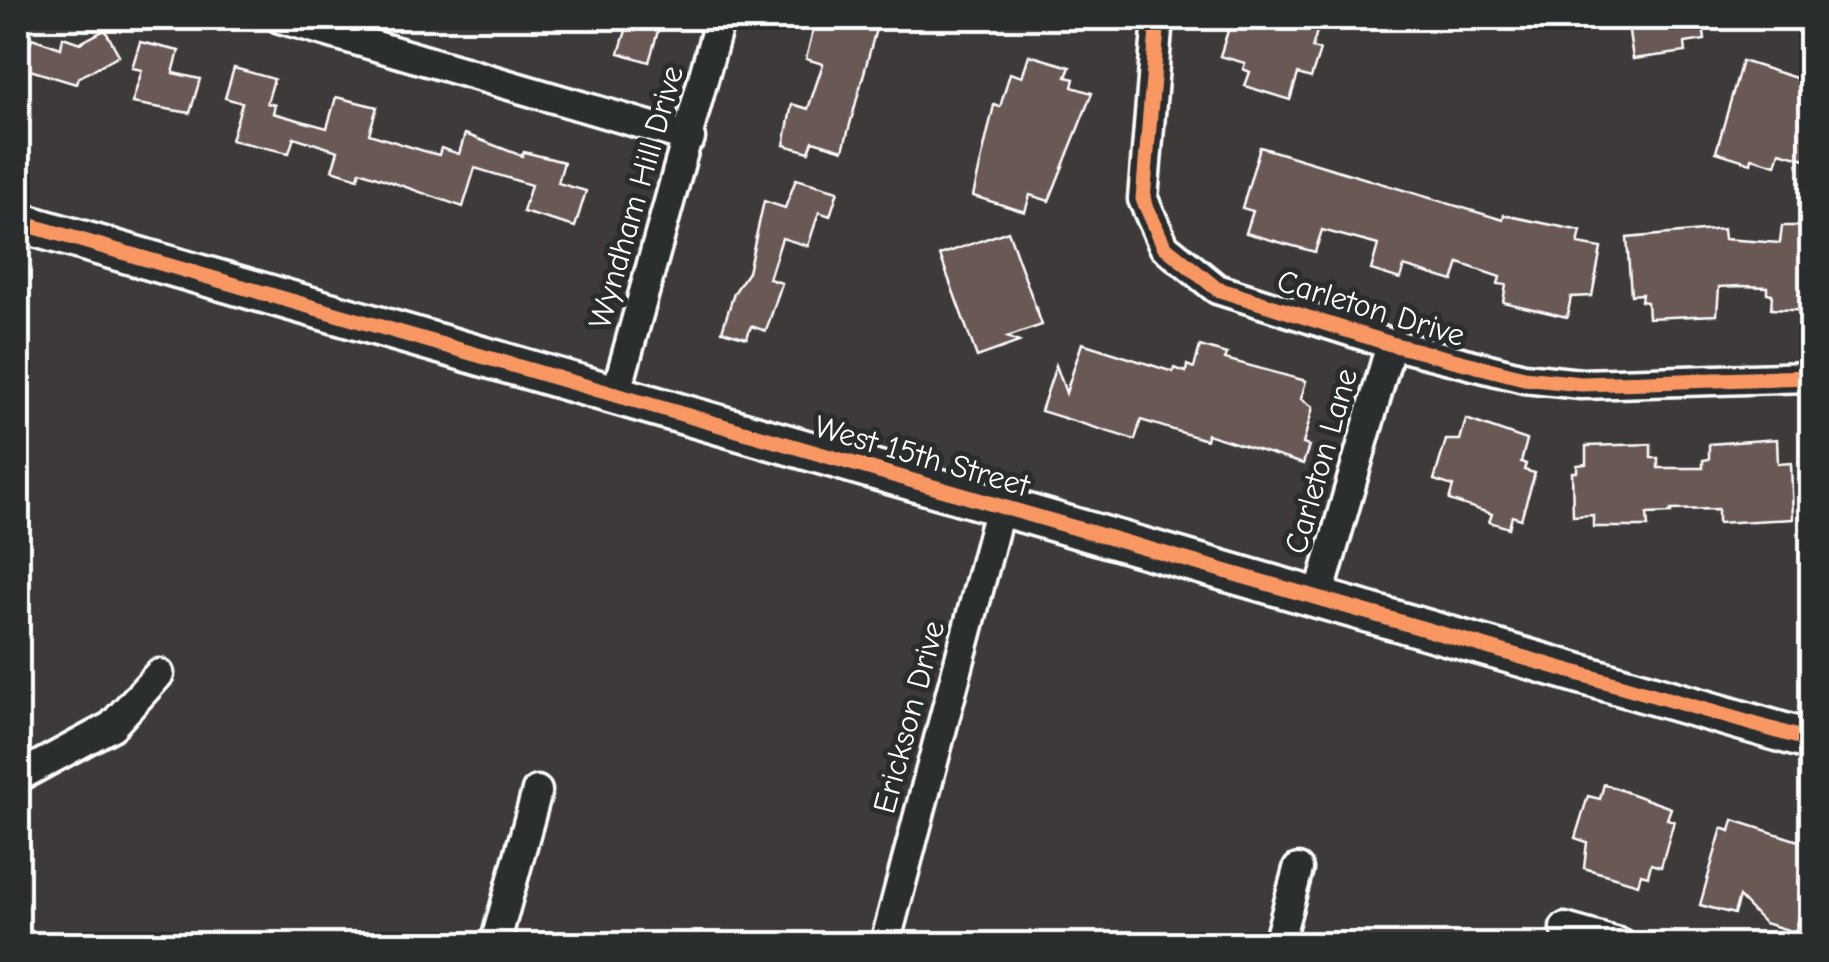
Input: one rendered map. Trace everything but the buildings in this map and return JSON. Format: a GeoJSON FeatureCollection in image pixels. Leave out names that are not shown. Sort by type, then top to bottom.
{"type":"FeatureCollection","features":[{"type":"Feature","properties":{"kind":"street"},"geometry":{"type":"LineString","coordinates":[[280,18],[690,138]]}},
{"type":"Feature","properties":{"kind":"street","name":"Wyndham Hill Drive"},"geometry":{"type":"LineString","coordinates":[[616,394],[690,138],[720,18]]}},
{"type":"Feature","properties":{"kind":"street","name":"Carleton Drive"},"geometry":{"type":"LineString","coordinates":[[1158,18],[1143,199],[1164,246],[1217,289],[1391,344],[1508,375],[1581,384],[1812,377]]}},
{"type":"Feature","properties":{"kind":"street","name":"West 15th Street"},"geometry":{"type":"LineString","coordinates":[[18,222],[1812,741]]}},
{"type":"Feature","properties":{"kind":"street","name":"Carleton Lane"},"geometry":{"type":"LineString","coordinates":[[1318,599],[1391,344]]}},
{"type":"Feature","properties":{"kind":"street","name":"Erickson Drive"},"geometry":{"type":"LineString","coordinates":[[885,944],[1000,507]]}},
{"type":"Feature","properties":{"kind":"street"},"geometry":{"type":"LineString","coordinates":[[18,777],[112,726],[159,674]]}},
{"type":"Feature","properties":{"kind":"street"},"geometry":{"type":"LineString","coordinates":[[495,944],[537,791]]}},
{"type":"Feature","properties":{"kind":"street"},"geometry":{"type":"LineString","coordinates":[[1278,944],[1298,869]]}},
{"type":"Feature","properties":{"kind":"street"},"geometry":{"type":"LineString","coordinates":[[1564,928],[1622,944]]}},
{"type":"Feature","properties":{"kind":"cycle path"},"geometry":{"type":"LineString","coordinates":[[1158,18],[1143,199],[1164,246],[1217,289],[1391,344],[1524,378],[1581,384],[1812,377]]}},
{"type":"Feature","properties":{"kind":"cycle path"},"geometry":{"type":"LineString","coordinates":[[18,222],[1812,741]]}}]}
